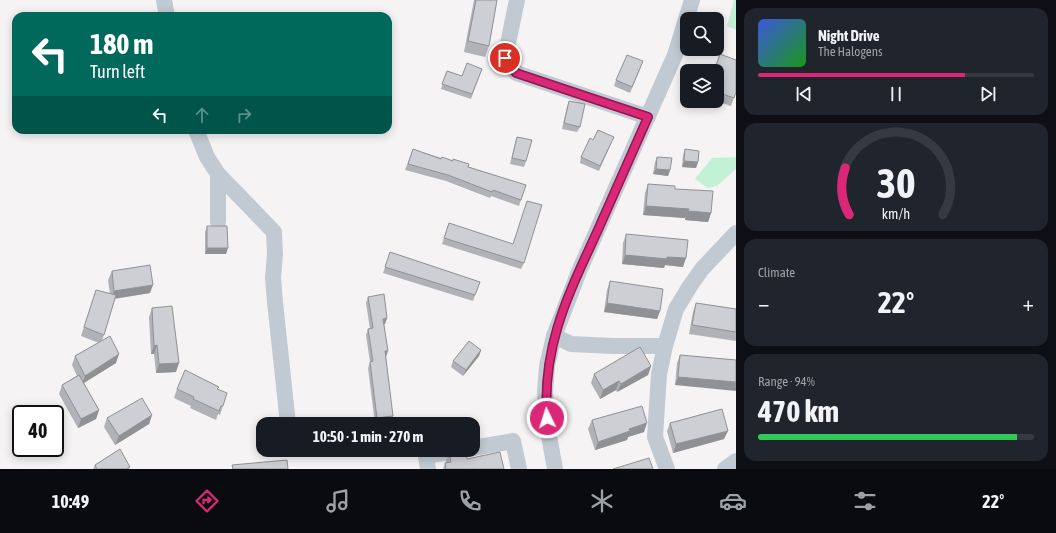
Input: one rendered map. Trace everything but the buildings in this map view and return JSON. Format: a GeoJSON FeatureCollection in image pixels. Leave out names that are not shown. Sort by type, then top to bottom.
{"type":"FeatureCollection","features":[{"type":"Feature","properties":{"kind":"street"},"geometry":{"type":"LineString","coordinates":[[517,0],[505,58],[516,73],[648,117]]}},
{"type":"Feature","properties":{"kind":"street"},"geometry":{"type":"LineString","coordinates":[[555,469],[548,430],[545,394],[547,366],[554,336],[580,269],[675,55],[692,0]]}},
{"type":"Feature","properties":{"kind":"street"},"geometry":{"type":"LineString","coordinates":[[198,134],[207,157],[218,174],[274,232],[276,254],[273,278],[287,417]]}},
{"type":"Feature","properties":{"kind":"street"},"geometry":{"type":"LineString","coordinates":[[218,174],[218,222]]}},
{"type":"Feature","properties":{"kind":"street"},"geometry":{"type":"LineString","coordinates":[[667,469],[655,437],[659,374],[665,346],[676,309],[690,286],[702,269],[736,233]]}},
{"type":"Feature","properties":{"kind":"street"},"geometry":{"type":"LineString","coordinates":[[554,336],[572,344],[665,346]]}},
{"type":"Feature","properties":{"kind":"street"},"geometry":{"type":"LineString","coordinates":[[480,447],[513,441],[519,469]]}},
{"type":"Feature","properties":{"kind":"street"},"geometry":{"type":"LineString","coordinates":[[427,462],[441,457]]}},
{"type":"Feature","properties":{"kind":"street"},"geometry":{"type":"LineString","coordinates":[[725,469],[736,461]]}},
{"type":"Feature","properties":{"kind":"green space"},"geometry":{"type":"Polygon","coordinates":[[[734,0],[736,0],[736,30],[727,26],[734,0]]]}},
{"type":"Feature","properties":{"kind":"green space"},"geometry":{"type":"Polygon","coordinates":[[[736,157],[736,169],[717,186],[708,188],[695,179],[712,158],[736,157]]]}},
{"type":"Feature","properties":{"kind":"route"},"geometry":{"type":"LineString","coordinates":[[505,58],[516,73],[648,117],[580,269],[559,321],[547,366],[545,394],[547,418]]}}]}
